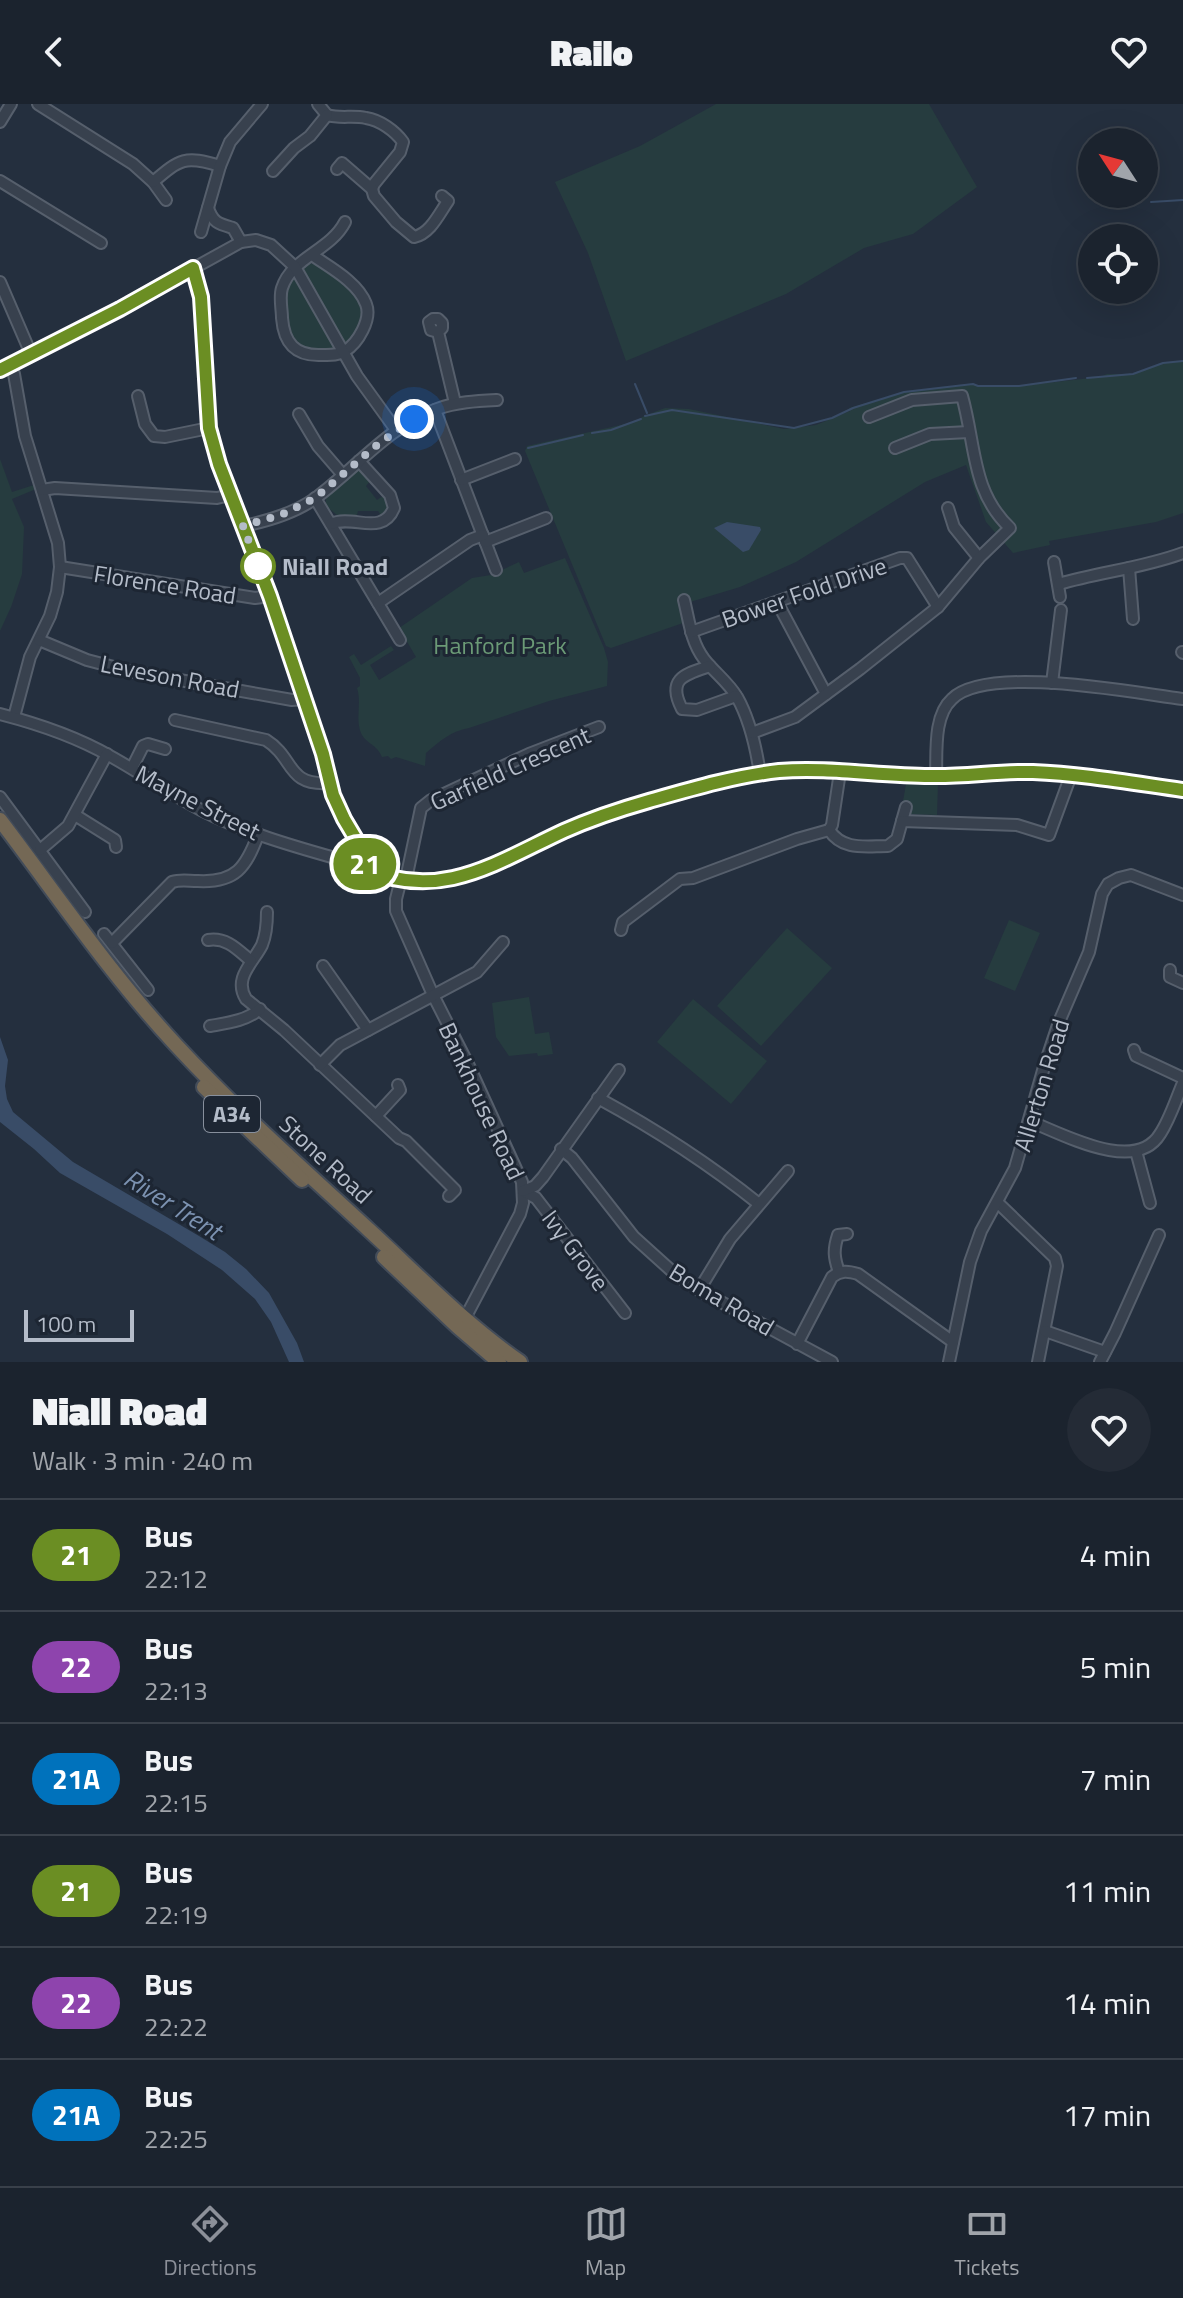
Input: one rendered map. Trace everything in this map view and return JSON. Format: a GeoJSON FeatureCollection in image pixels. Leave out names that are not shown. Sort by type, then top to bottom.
{"type":"FeatureCollection","features":[{"type":"Feature","properties":{"kind":"highway","name":"Stone Road"},"geometry":{"type":"LineString","coordinates":[[0,820],[134,996],[212,1088]]}},
{"type":"Feature","properties":{"kind":"highway","name":"Stone Road"},"geometry":{"type":"LineString","coordinates":[[0,835],[129,1005],[167,1049],[212,1088],[499,1362]]}},
{"type":"Feature","properties":{"kind":"highway","name":"Stone Road"},"geometry":{"type":"LineString","coordinates":[[462,1324],[520,1362]]}},
{"type":"Feature","properties":{"kind":"street"},"geometry":{"type":"LineString","coordinates":[[0,121],[11,104]]}},
{"type":"Feature","properties":{"kind":"street"},"geometry":{"type":"LineString","coordinates":[[38,104],[133,164],[153,182],[161,199]]}},
{"type":"Feature","properties":{"kind":"street"},"geometry":{"type":"LineString","coordinates":[[201,232],[230,142],[262,104]]}},
{"type":"Feature","properties":{"kind":"street"},"geometry":{"type":"LineString","coordinates":[[318,104],[327,115],[345,119],[366,118],[383,124],[403,142],[400,152],[372,189],[374,196],[396,222],[414,237],[426,232],[448,201]]}},
{"type":"Feature","properties":{"kind":"street"},"geometry":{"type":"LineString","coordinates":[[274,165],[310,136],[327,115]]}},
{"type":"Feature","properties":{"kind":"street"},"geometry":{"type":"LineString","coordinates":[[153,182],[180,161],[201,160],[220,166]]}},
{"type":"Feature","properties":{"kind":"street"},"geometry":{"type":"LineString","coordinates":[[342,163],[372,189]]}},
{"type":"Feature","properties":{"kind":"street"},"geometry":{"type":"LineString","coordinates":[[0,181],[101,243]]}},
{"type":"Feature","properties":{"kind":"street"},"geometry":{"type":"LineString","coordinates":[[208,206],[211,218],[220,225],[233,228],[241,242]]}},
{"type":"Feature","properties":{"kind":"street"},"geometry":{"type":"LineString","coordinates":[[312,255],[357,290],[367,305],[367,321],[349,348],[335,355],[309,356],[294,349],[284,336],[281,292],[295,267],[332,240],[345,222]]}},
{"type":"Feature","properties":{"kind":"street"},"geometry":{"type":"LineString","coordinates":[[14,717],[30,657],[50,616],[60,567],[58,543],[8,370],[31,354],[241,242],[256,240],[271,245],[295,267],[343,352],[396,430]]}},
{"type":"Feature","properties":{"kind":"street"},"geometry":{"type":"LineString","coordinates":[[193,268],[201,297],[209,428],[230,495],[270,596],[323,754],[329,783],[344,819],[366,856],[364,868]]}},
{"type":"Feature","properties":{"kind":"street"},"geometry":{"type":"LineString","coordinates":[[1,286],[31,354]]}},
{"type":"Feature","properties":{"kind":"street"},"geometry":{"type":"LineString","coordinates":[[438,332],[455,403]]}},
{"type":"Feature","properties":{"kind":"street"},"geometry":{"type":"LineString","coordinates":[[138,393],[147,430],[154,436],[165,437],[209,428]]}},
{"type":"Feature","properties":{"kind":"street"},"geometry":{"type":"LineString","coordinates":[[752,733],[795,717],[938,607],[979,558],[1010,528],[998,518],[986,498],[977,472],[962,396],[912,400],[869,417]]}},
{"type":"Feature","properties":{"kind":"street"},"geometry":{"type":"LineString","coordinates":[[243,526],[281,515],[315,498],[396,430],[435,410],[455,403],[497,400]]}},
{"type":"Feature","properties":{"kind":"street"},"geometry":{"type":"LineString","coordinates":[[435,410],[496,570]]}},
{"type":"Feature","properties":{"kind":"street"},"geometry":{"type":"LineString","coordinates":[[299,414],[318,446],[343,475]]}},
{"type":"Feature","properties":{"kind":"street"},"geometry":{"type":"LineString","coordinates":[[895,448],[930,434],[969,432]]}},
{"type":"Feature","properties":{"kind":"street"},"geometry":{"type":"LineString","coordinates":[[461,480],[518,458]]}},
{"type":"Feature","properties":{"kind":"street"},"geometry":{"type":"LineString","coordinates":[[331,524],[338,521],[377,524],[391,516],[394,508],[390,495],[359,461]]}},
{"type":"Feature","properties":{"kind":"street"},"geometry":{"type":"LineString","coordinates":[[42,490],[55,488],[217,498],[230,495]]}},
{"type":"Feature","properties":{"kind":"street"},"geometry":{"type":"LineString","coordinates":[[315,498],[400,640]]}},
{"type":"Feature","properties":{"kind":"street"},"geometry":{"type":"LineString","coordinates":[[948,508],[954,527],[979,558]]}},
{"type":"Feature","properties":{"kind":"street"},"geometry":{"type":"LineString","coordinates":[[378,603],[470,540],[546,518]]}},
{"type":"Feature","properties":{"kind":"street"},"geometry":{"type":"LineString","coordinates":[[1059,584],[1092,574],[1162,561],[1183,553]]}},
{"type":"Feature","properties":{"kind":"street","name":"Bower Fold Drive"},"geometry":{"type":"LineString","coordinates":[[691,632],[900,558],[907,558],[938,607]]}},
{"type":"Feature","properties":{"kind":"street"},"geometry":{"type":"LineString","coordinates":[[1054,562],[1060,597]]}},
{"type":"Feature","properties":{"kind":"street","name":"Florence Road"},"geometry":{"type":"LineString","coordinates":[[60,567],[255,598],[270,596]]}},
{"type":"Feature","properties":{"kind":"street"},"geometry":{"type":"LineString","coordinates":[[1129,568],[1135,612]]}},
{"type":"Feature","properties":{"kind":"street"},"geometry":{"type":"LineString","coordinates":[[684,600],[691,632],[702,656],[736,696],[752,733],[760,774]]}},
{"type":"Feature","properties":{"kind":"street"},"geometry":{"type":"LineString","coordinates":[[777,602],[826,694]]}},
{"type":"Feature","properties":{"kind":"street"},"geometry":{"type":"LineString","coordinates":[[1052,683],[1061,610]]}},
{"type":"Feature","properties":{"kind":"street","name":"Leveson Road"},"geometry":{"type":"LineString","coordinates":[[39,640],[87,660],[129,671],[292,700],[304,699]]}},
{"type":"Feature","properties":{"kind":"street"},"geometry":{"type":"LineString","coordinates":[[710,666],[683,676],[678,682],[676,694],[682,709],[697,710],[736,696]]}},
{"type":"Feature","properties":{"kind":"street"},"geometry":{"type":"LineString","coordinates":[[936,776],[942,713],[953,697],[983,684],[1009,681],[1052,683],[1183,699]]}},
{"type":"Feature","properties":{"kind":"street","name":"Mayne Street"},"geometry":{"type":"LineString","coordinates":[[0,714],[41,724],[107,754],[200,809],[258,835],[380,875],[404,879],[436,880],[477,872],[601,816],[760,774],[806,770],[936,776],[1029,772],[1183,790]]}},
{"type":"Feature","properties":{"kind":"street"},"geometry":{"type":"LineString","coordinates":[[175,720],[266,740],[276,746],[295,775],[313,784],[329,783]]}},
{"type":"Feature","properties":{"kind":"street","name":"Garfield Crescent"},"geometry":{"type":"LineString","coordinates":[[421,808],[431,800],[529,754],[599,727]]}},
{"type":"Feature","properties":{"kind":"street"},"geometry":{"type":"LineString","coordinates":[[132,768],[143,746],[148,744],[165,749]]}},
{"type":"Feature","properties":{"kind":"street"},"geometry":{"type":"LineString","coordinates":[[40,850],[60,834],[75,815],[107,754]]}},
{"type":"Feature","properties":{"kind":"street"},"geometry":{"type":"LineString","coordinates":[[619,924],[680,879],[829,830],[840,772]]}},
{"type":"Feature","properties":{"kind":"street"},"geometry":{"type":"LineString","coordinates":[[902,821],[1017,825],[1048,839],[1071,775]]}},
{"type":"Feature","properties":{"kind":"street"},"geometry":{"type":"LineString","coordinates":[[0,797],[85,909]]}},
{"type":"Feature","properties":{"kind":"street"},"geometry":{"type":"LineString","coordinates":[[829,830],[835,840],[846,845],[888,846],[897,839],[906,807]]}},
{"type":"Feature","properties":{"kind":"street","name":"Bankhouse Road"},"geometry":{"type":"LineString","coordinates":[[421,808],[404,879],[396,899],[396,911],[433,995],[519,1171],[523,1191],[520,1214],[462,1324]]}},
{"type":"Feature","properties":{"kind":"street"},"geometry":{"type":"LineString","coordinates":[[75,815],[118,842]]}},
{"type":"Feature","properties":{"kind":"street"},"geometry":{"type":"LineString","coordinates":[[148,990],[108,938],[172,882],[180,879],[212,881],[230,876],[243,867],[258,835]]}},
{"type":"Feature","properties":{"kind":"street","name":"Allerton Road"},"geometry":{"type":"LineString","coordinates":[[949,1362],[970,1262],[981,1231],[1015,1168],[1059,1022],[1089,952],[1102,894],[1108,884],[1131,875],[1183,895]]}},
{"type":"Feature","properties":{"kind":"street"},"geometry":{"type":"LineString","coordinates":[[267,912],[262,945],[241,981],[240,988],[246,999],[399,1138],[406,1141],[455,1190],[449,1196]]}},
{"type":"Feature","properties":{"kind":"street"},"geometry":{"type":"LineString","coordinates":[[208,940],[229,942],[251,961]]}},
{"type":"Feature","properties":{"kind":"street"},"geometry":{"type":"LineString","coordinates":[[320,1065],[340,1045],[477,972],[499,942]]}},
{"type":"Feature","properties":{"kind":"street"},"geometry":{"type":"LineString","coordinates":[[323,966],[368,1030]]}},
{"type":"Feature","properties":{"kind":"street"},"geometry":{"type":"LineString","coordinates":[[1168,976],[1183,983]]}},
{"type":"Feature","properties":{"kind":"street"},"geometry":{"type":"LineString","coordinates":[[215,1023],[253,1016],[260,1009]]}},
{"type":"Feature","properties":{"kind":"street"},"geometry":{"type":"LineString","coordinates":[[1029,1121],[1090,1144],[1127,1153],[1153,1143],[1160,1135],[1183,1080],[1133,1055]]}},
{"type":"Feature","properties":{"kind":"street"},"geometry":{"type":"LineString","coordinates":[[523,1191],[535,1186],[543,1177],[619,1070]]}},
{"type":"Feature","properties":{"kind":"street"},"geometry":{"type":"LineString","coordinates":[[376,1116],[401,1089]]}},
{"type":"Feature","properties":{"kind":"street"},"geometry":{"type":"LineString","coordinates":[[598,1098],[677,1143],[716,1169],[759,1204]]}},
{"type":"Feature","properties":{"kind":"street","name":"Boma Road"},"geometry":{"type":"LineString","coordinates":[[561,1149],[572,1158],[634,1237],[675,1274],[832,1362]]}},
{"type":"Feature","properties":{"kind":"street"},"geometry":{"type":"LineString","coordinates":[[1136,1151],[1147,1199]]}},
{"type":"Feature","properties":{"kind":"street"},"geometry":{"type":"LineString","coordinates":[[699,1290],[730,1239],[788,1171]]}},
{"type":"Feature","properties":{"kind":"street","name":"Ivy Grove"},"geometry":{"type":"LineString","coordinates":[[523,1191],[536,1198],[625,1313]]}},
{"type":"Feature","properties":{"kind":"street"},"geometry":{"type":"LineString","coordinates":[[998,1203],[1055,1258],[1057,1266],[1038,1362]]}},
{"type":"Feature","properties":{"kind":"street"},"geometry":{"type":"LineString","coordinates":[[839,1272],[833,1252],[840,1233]]}},
{"type":"Feature","properties":{"kind":"street"},"geometry":{"type":"LineString","coordinates":[[1045,1331],[1102,1357],[1136,1274],[1155,1240]]}},
{"type":"Feature","properties":{"kind":"street"},"geometry":{"type":"LineString","coordinates":[[797,1344],[832,1277],[839,1272],[858,1274],[953,1342]]}},
{"type":"Feature","properties":{"kind":"green space"},"geometry":{"type":"Polygon","coordinates":[[[716,104],[929,104],[977,187],[913,234],[864,248],[786,294],[626,361],[588,253],[555,182],[640,146],[716,104]]]}},
{"type":"Feature","properties":{"kind":"green space"},"geometry":{"type":"Polygon","coordinates":[[[305,263],[333,273],[358,297],[363,315],[345,345],[302,272],[305,263]]]}},
{"type":"Feature","properties":{"kind":"green space"},"geometry":{"type":"Polygon","coordinates":[[[296,276],[335,350],[310,351],[301,348],[289,335],[284,296],[286,287],[296,276]]]}},
{"type":"Feature","properties":{"kind":"green space"},"geometry":{"type":"Polygon","coordinates":[[[1183,361],[1183,513],[1156,522],[1049,541],[1050,545],[1013,553],[986,522],[966,465],[925,482],[796,562],[740,587],[680,605],[683,623],[611,648],[606,646],[525,451],[527,446],[634,422],[665,408],[689,409],[784,429],[816,425],[850,411],[849,408],[904,392],[973,384],[1019,386],[1107,374],[1133,374],[1163,363],[1183,361]]]}},
{"type":"Feature","properties":{"kind":"green space"},"geometry":{"type":"Polygon","coordinates":[[[0,459],[12,492],[34,485],[36,489],[12,499],[24,527],[22,574],[0,631],[0,459]]]}},
{"type":"Feature","properties":{"kind":"green space"},"geometry":{"type":"Polygon","coordinates":[[[360,468],[370,481],[366,486],[377,500],[387,496],[391,508],[383,518],[378,511],[358,511],[356,519],[337,515],[326,506],[326,495],[360,468]]]}},
{"type":"Feature","properties":{"kind":"green space","name":"Hanford Park"},"geometry":{"type":"Polygon","coordinates":[[[565,558],[604,648],[608,662],[607,686],[457,731],[426,753],[425,766],[396,757],[382,757],[361,733],[357,688],[360,678],[349,657],[354,654],[361,665],[391,646],[394,650],[370,665],[379,680],[416,657],[399,628],[472,578],[491,575],[519,562],[524,573],[565,558]]]}},
{"type":"Feature","properties":{"kind":"green space"},"geometry":{"type":"Polygon","coordinates":[[[906,784],[938,784],[937,815],[906,814],[902,807],[906,784]]]}},
{"type":"Feature","properties":{"kind":"green space"},"geometry":{"type":"Polygon","coordinates":[[[1009,920],[1040,933],[1015,991],[984,978],[1009,920]]]}},
{"type":"Feature","properties":{"kind":"green space"},"geometry":{"type":"Polygon","coordinates":[[[787,928],[832,968],[761,1046],[717,1006],[787,928]]]}},
{"type":"Feature","properties":{"kind":"green space"},"geometry":{"type":"Polygon","coordinates":[[[529,997],[535,1034],[549,1032],[553,1054],[509,1056],[496,1037],[492,1003],[529,997]]]}},
{"type":"Feature","properties":{"kind":"green space"},"geometry":{"type":"Polygon","coordinates":[[[693,999],[767,1061],[731,1104],[657,1042],[693,999]]]}},
{"type":"Feature","properties":{"kind":"water"},"geometry":{"type":"Polygon","coordinates":[[[727,522],[760,527],[749,550],[743,552],[714,528],[727,522]]]}},
{"type":"Feature","properties":{"kind":"water"},"geometry":{"type":"Polygon","coordinates":[[[0,1037],[8,1060],[5,1086],[13,1112],[73,1162],[225,1252],[246,1269],[269,1293],[304,1362],[289,1362],[271,1322],[255,1299],[222,1270],[167,1234],[60,1173],[0,1122],[0,1037]]]}},
{"type":"Feature","properties":{"kind":"waterway"},"geometry":{"type":"LineString","coordinates":[[1158,202],[1183,200]]}},
{"type":"Feature","properties":{"kind":"waterway"},"geometry":{"type":"LineString","coordinates":[[1087,378],[1133,374],[1163,363],[1183,361]]}},
{"type":"Feature","properties":{"kind":"waterway"},"geometry":{"type":"LineString","coordinates":[[645,416],[672,410],[794,428],[904,392],[973,384],[1019,386],[1076,378]]}},
{"type":"Feature","properties":{"kind":"waterway"},"geometry":{"type":"LineString","coordinates":[[635,384],[647,413]]}},
{"type":"Feature","properties":{"kind":"waterway"},"geometry":{"type":"LineString","coordinates":[[592,433],[641,419]]}},
{"type":"Feature","properties":{"kind":"waterway"},"geometry":{"type":"LineString","coordinates":[[528,448],[583,435]]}},
{"type":"Feature","properties":{"kind":"bus line","name":"21"},"geometry":{"type":"LineString","coordinates":[[0,370],[193,268],[201,297],[209,428],[219,464],[270,596],[323,754],[333,795],[365,852],[364,868],[380,875],[422,880],[455,878],[512,858],[601,816],[716,784],[781,771],[936,776],[1029,772],[1183,790]]}},
{"type":"Feature","properties":{"kind":"place","name":"Niall Road"},"geometry":{"type":"Point","coordinates":[258,566]}},
{"type":"Feature","properties":{"kind":"route"},"geometry":{"type":"LineString","coordinates":[[258,566],[261,573],[243,526],[281,515],[315,498],[377,445],[414,419]]}},
{"type":"Feature","properties":{"kind":"water label","name":"River Trent"},"geometry":{"type":"Point","coordinates":[173,1204]}}]}
